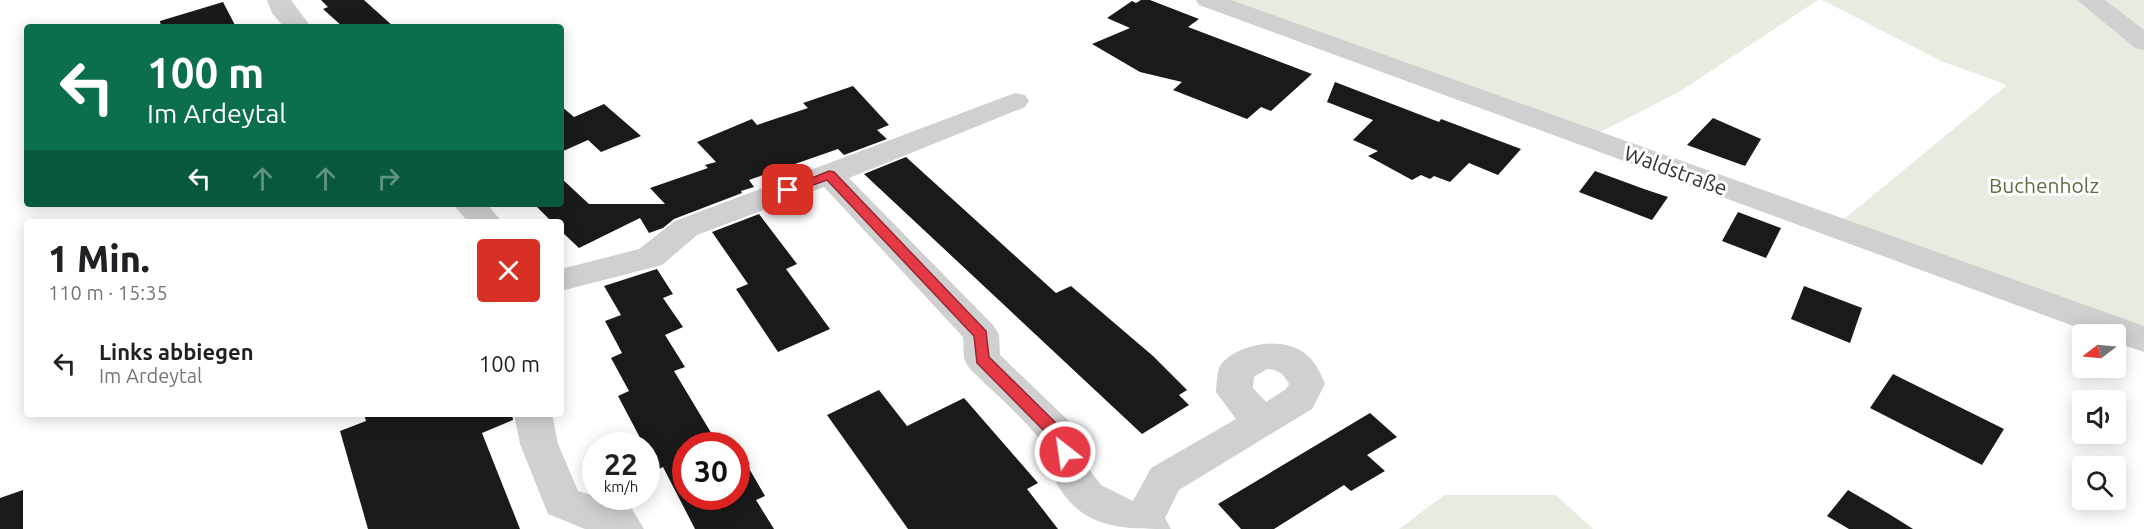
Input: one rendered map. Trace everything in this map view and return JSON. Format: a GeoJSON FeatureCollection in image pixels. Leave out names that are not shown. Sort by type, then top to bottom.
{"type":"FeatureCollection","features":[{"type":"Feature","properties":{"kind":"street"},"geometry":{"type":"LineString","coordinates":[[279,0],[285,14],[295,24]]}},
{"type":"Feature","properties":{"kind":"street","name":"Waldstraße"},"geometry":{"type":"LineString","coordinates":[[1208,0],[2144,339]]}},
{"type":"Feature","properties":{"kind":"street"},"geometry":{"type":"LineString","coordinates":[[2089,0],[2144,42]]}},
{"type":"Feature","properties":{"kind":"street"},"geometry":{"type":"LineString","coordinates":[[564,279],[650,257],[686,228],[829,175],[1015,101]]}},
{"type":"Feature","properties":{"kind":"street"},"geometry":{"type":"LineString","coordinates":[[829,175],[981,334],[982,359],[1062,439],[1067,465],[1075,483],[1087,497],[1108,509],[1147,525],[1165,479],[1262,422]]}},
{"type":"Feature","properties":{"kind":"street"},"geometry":{"type":"LineString","coordinates":[[472,207],[483,219]]}},
{"type":"Feature","properties":{"kind":"street"},"geometry":{"type":"LineString","coordinates":[[534,417],[539,444],[562,502],[591,514],[616,519],[623,529]]}},
{"type":"Feature","properties":{"kind":"green space"},"geometry":{"type":"Polygon","coordinates":[[[1227,0],[1818,0],[1679,92],[1598,133],[1227,0]]]}},
{"type":"Feature","properties":{"kind":"green space","name":"Buchenholz"},"geometry":{"type":"Polygon","coordinates":[[[1822,0],[2144,0],[2144,328],[1843,220],[2007,85],[1941,61],[1822,0]]]}},
{"type":"Feature","properties":{"kind":"green space"},"geometry":{"type":"Polygon","coordinates":[[[1444,495],[1556,495],[1593,529],[1399,529],[1444,495]]]}},
{"type":"Feature","properties":{"kind":"building"},"geometry":{"type":"Polygon","coordinates":[[[321,0],[364,0],[391,24],[340,24],[323,9],[328,7],[321,0]]]}},
{"type":"Feature","properties":{"kind":"building"},"geometry":{"type":"Polygon","coordinates":[[[1141,0],[1150,0],[1199,19],[1188,27],[1312,74],[1271,111],[1261,107],[1247,119],[1173,90],[1182,82],[1140,72],[1092,44],[1130,28],[1107,18],[1132,1],[1136,3],[1141,0]]]}},
{"type":"Feature","properties":{"kind":"building"},"geometry":{"type":"Polygon","coordinates":[[[223,2],[234,24],[160,24],[160,21],[223,2]]]}},
{"type":"Feature","properties":{"kind":"building"},"geometry":{"type":"Polygon","coordinates":[[[1335,82],[1439,122],[1441,119],[1521,149],[1498,175],[1469,163],[1450,182],[1434,176],[1430,179],[1421,175],[1412,180],[1368,156],[1378,151],[1353,140],[1373,120],[1327,102],[1335,82]]]}},
{"type":"Feature","properties":{"kind":"building"},"geometry":{"type":"Polygon","coordinates":[[[853,86],[889,125],[877,130],[887,139],[844,155],[838,149],[749,180],[754,187],[674,219],[663,228],[649,233],[640,218],[579,248],[564,234],[564,219],[549,219],[537,207],[564,207],[564,181],[589,204],[665,204],[650,188],[708,168],[705,165],[716,162],[697,142],[752,119],[757,125],[808,108],[803,103],[853,86]]]}},
{"type":"Feature","properties":{"kind":"building"},"geometry":{"type":"Polygon","coordinates":[[[604,104],[641,136],[601,152],[588,140],[564,151],[564,109],[574,117],[604,104]]]}},
{"type":"Feature","properties":{"kind":"building"},"geometry":{"type":"Polygon","coordinates":[[[1713,118],[1761,139],[1745,166],[1687,145],[1713,118]]]}},
{"type":"Feature","properties":{"kind":"building"},"geometry":{"type":"Polygon","coordinates":[[[906,157],[1056,293],[1071,286],[1153,356],[1187,390],[1179,395],[1189,405],[1142,434],[864,174],[906,157]]]}},
{"type":"Feature","properties":{"kind":"building"},"geometry":{"type":"Polygon","coordinates":[[[1595,171],[1668,197],[1652,220],[1579,192],[1595,171]]]}},
{"type":"Feature","properties":{"kind":"building"},"geometry":{"type":"Polygon","coordinates":[[[1738,212],[1781,228],[1766,258],[1722,241],[1738,212]]]}},
{"type":"Feature","properties":{"kind":"building"},"geometry":{"type":"Polygon","coordinates":[[[759,214],[797,264],[786,269],[830,329],[778,352],[736,289],[748,284],[712,232],[759,214]]]}},
{"type":"Feature","properties":{"kind":"building"},"geometry":{"type":"Polygon","coordinates":[[[657,269],[673,294],[663,298],[683,327],[665,335],[685,367],[674,371],[711,432],[672,432],[672,484],[663,467],[660,468],[660,432],[637,432],[618,396],[629,391],[611,358],[622,353],[605,321],[621,315],[604,286],[657,269]]]}},
{"type":"Feature","properties":{"kind":"building"},"geometry":{"type":"Polygon","coordinates":[[[1804,286],[1862,308],[1850,343],[1791,319],[1804,286]]]}},
{"type":"Feature","properties":{"kind":"building"},"geometry":{"type":"Polygon","coordinates":[[[1893,374],[2004,429],[1982,465],[1870,408],[1893,374]]]}},
{"type":"Feature","properties":{"kind":"building"},"geometry":{"type":"Polygon","coordinates":[[[879,390],[907,426],[964,398],[1038,483],[1027,489],[1058,529],[908,529],[827,415],[879,390]]]}},
{"type":"Feature","properties":{"kind":"building"},"geometry":{"type":"Polygon","coordinates":[[[1370,413],[1397,437],[1367,455],[1385,471],[1351,491],[1344,485],[1274,529],[1241,529],[1218,504],[1370,413]]]}},
{"type":"Feature","properties":{"kind":"building"},"geometry":{"type":"Polygon","coordinates":[[[365,417],[512,417],[513,420],[482,433],[520,529],[368,529],[340,431],[366,421],[365,417]]]}},
{"type":"Feature","properties":{"kind":"building"},"geometry":{"type":"Polygon","coordinates":[[[750,470],[765,496],[756,500],[774,529],[695,529],[685,510],[750,510],[750,470]]]}},
{"type":"Feature","properties":{"kind":"building"},"geometry":{"type":"Polygon","coordinates":[[[23,490],[23,529],[0,529],[0,498],[23,490]]]}},
{"type":"Feature","properties":{"kind":"building"},"geometry":{"type":"Polygon","coordinates":[[[1848,490],[1913,529],[1849,529],[1827,516],[1848,490]]]}},
{"type":"Feature","properties":{"kind":"route"},"geometry":{"type":"LineString","coordinates":[[788,190],[829,175],[981,334],[982,359],[1062,439],[1065,452]]}}]}
